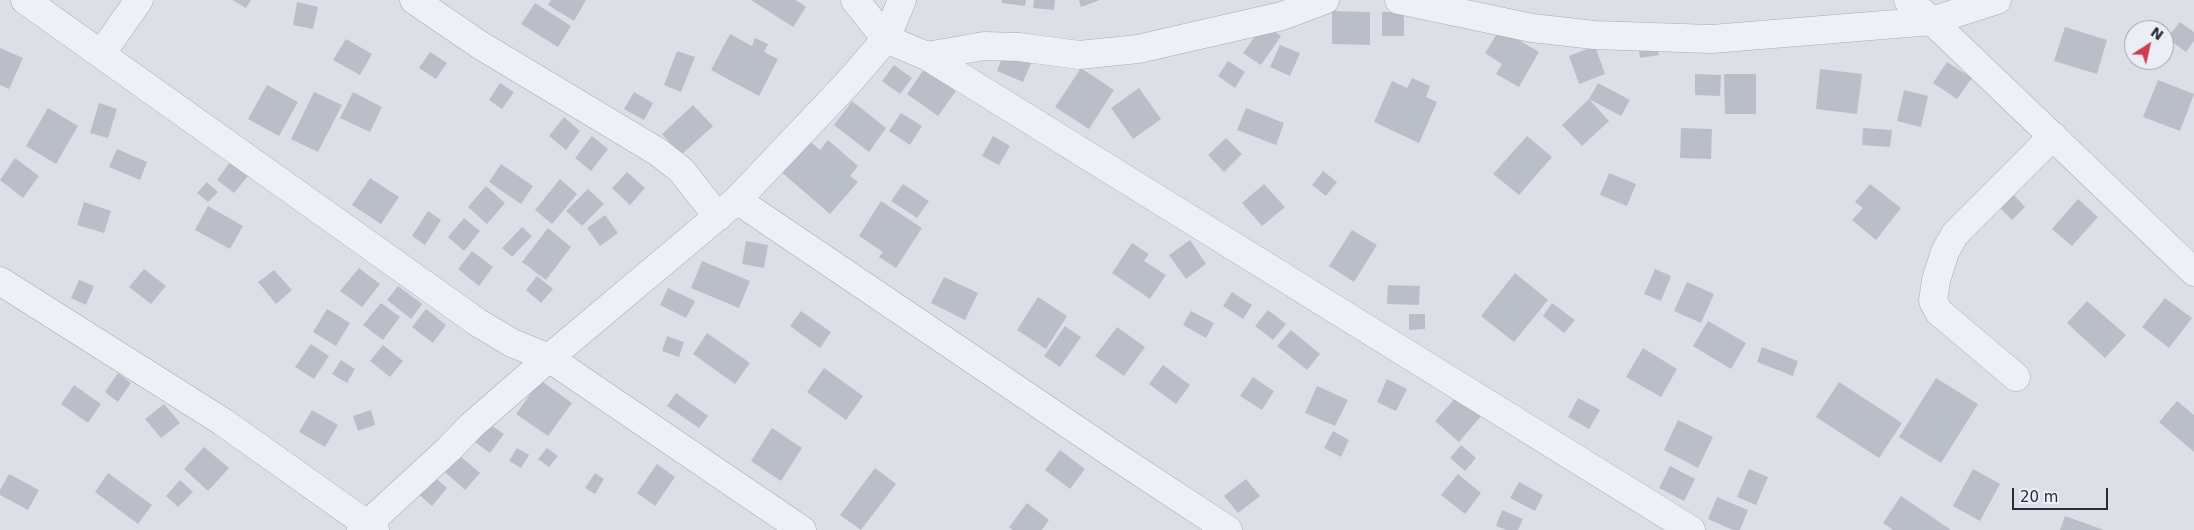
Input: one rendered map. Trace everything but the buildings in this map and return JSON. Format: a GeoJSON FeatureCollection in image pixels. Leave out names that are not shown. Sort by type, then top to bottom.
{"type":"FeatureCollection","features":[{"type":"Feature","properties":{"kind":"street"},"geometry":{"type":"LineString","coordinates":[[26,0],[478,322],[512,343],[549,358],[802,530]]}},
{"type":"Feature","properties":{"kind":"street"},"geometry":{"type":"LineString","coordinates":[[101,54],[139,0]]}},
{"type":"Feature","properties":{"kind":"street"},"geometry":{"type":"LineString","coordinates":[[414,0],[480,45],[658,152],[728,209],[1228,530]]}},
{"type":"Feature","properties":{"kind":"street"},"geometry":{"type":"LineString","coordinates":[[855,0],[886,39],[927,56],[1691,530]]}},
{"type":"Feature","properties":{"kind":"street"},"geometry":{"type":"LineString","coordinates":[[0,281],[223,422],[368,528],[471,426],[549,358],[728,209],[848,83],[886,39],[902,0]]}},
{"type":"Feature","properties":{"kind":"street"},"geometry":{"type":"LineString","coordinates":[[927,56],[984,46],[1019,47],[1078,55],[1138,49],[1282,16],[1325,0]]}},
{"type":"Feature","properties":{"kind":"street"},"geometry":{"type":"LineString","coordinates":[[1399,0],[1532,28],[1594,35],[1712,39],[1932,21],[1997,0]]}},
{"type":"Feature","properties":{"kind":"street"},"geometry":{"type":"LineString","coordinates":[[1908,0],[2194,272]]}},
{"type":"Feature","properties":{"kind":"street"},"geometry":{"type":"LineString","coordinates":[[2016,377],[1939,312],[1933,301],[1936,280],[1945,252],[1955,234],[2053,136]]}}]}
